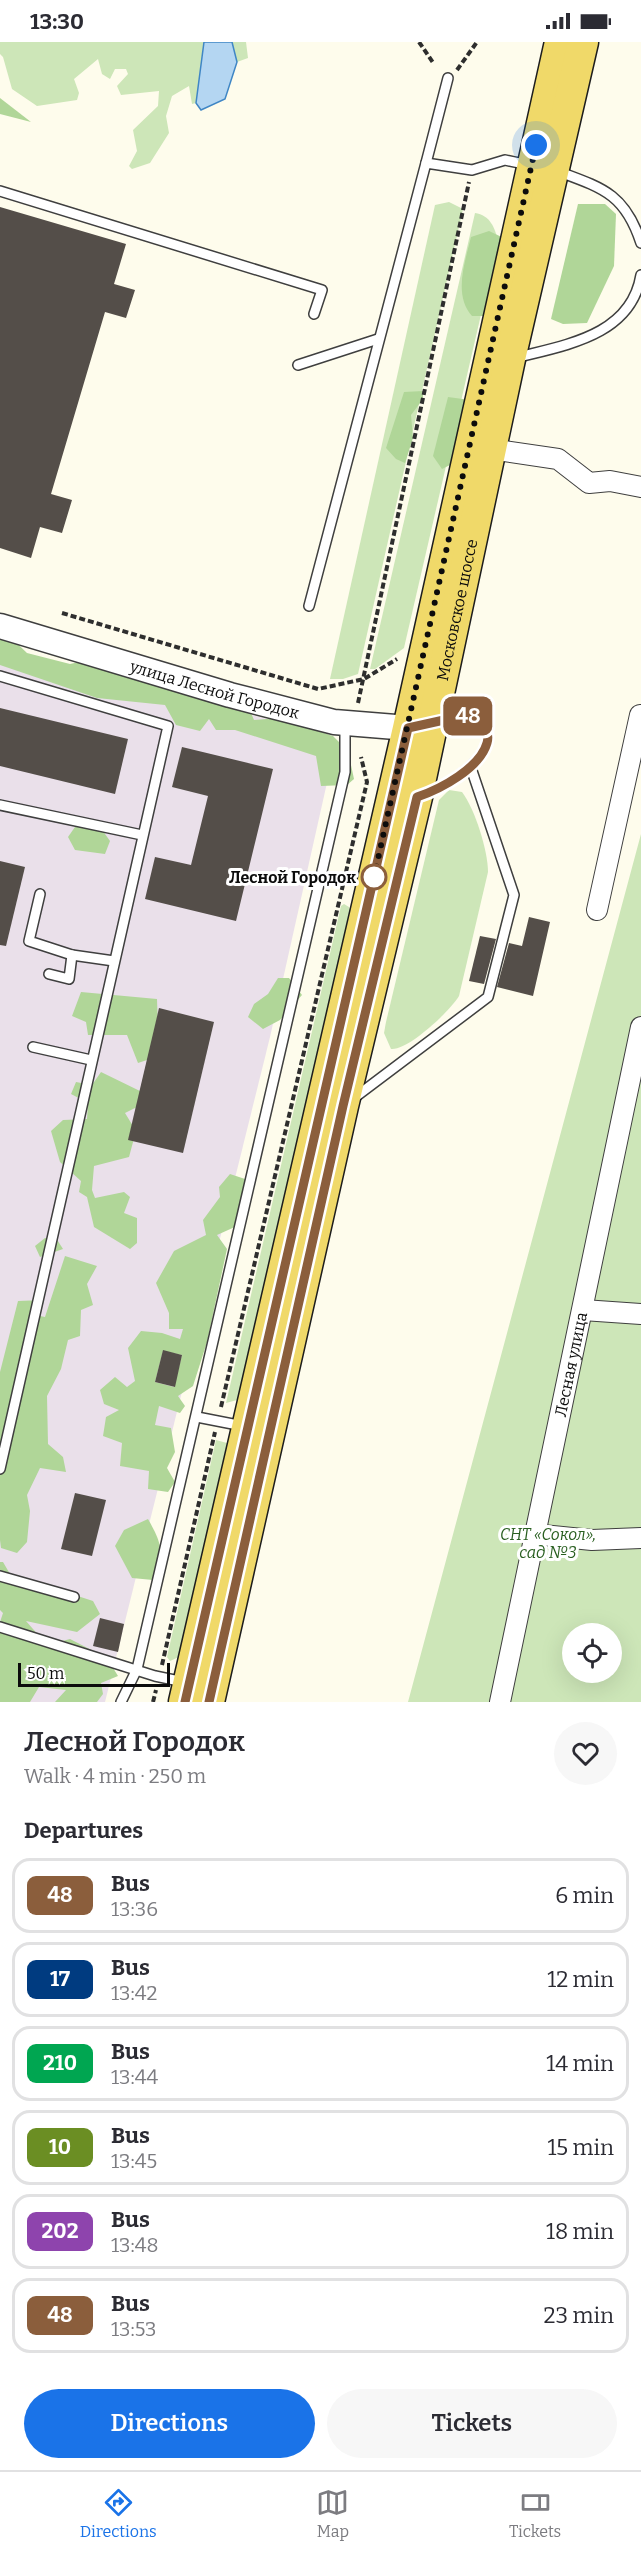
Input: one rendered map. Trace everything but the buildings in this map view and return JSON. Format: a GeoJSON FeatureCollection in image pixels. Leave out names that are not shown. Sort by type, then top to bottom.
{"type":"FeatureCollection","features":[{"type":"Feature","properties":{"kind":"main road","name":"Московское шоссе"},"geometry":{"type":"LineString","coordinates":[[194,1696],[248,1427],[491,448],[510,359],[542,168],[560,42]]}},
{"type":"Feature","properties":{"kind":"main road","name":"Московское шоссе"},"geometry":{"type":"LineString","coordinates":[[194,1696],[343,1106],[417,797],[421,724],[542,168],[583,42]]}},
{"type":"Feature","properties":{"kind":"street"},"geometry":{"type":"LineString","coordinates":[[491,448],[558,459],[589,483],[610,481],[641,487]]}},
{"type":"Feature","properties":{"kind":"street","name":"улица Лесной Городок"},"geometry":{"type":"LineString","coordinates":[[0,626],[230,695],[345,724],[421,724]]}},
{"type":"Feature","properties":{"kind":"street"},"geometry":{"type":"LineString","coordinates":[[597,910],[641,714]]}},
{"type":"Feature","properties":{"kind":"street","name":"Лесная улица"},"geometry":{"type":"LineString","coordinates":[[500,1702],[583,1310],[631,1117],[641,1027]]}},
{"type":"Feature","properties":{"kind":"street"},"geometry":{"type":"LineString","coordinates":[[583,1310],[641,1314]]}},
{"type":"Feature","properties":{"kind":"street"},"geometry":{"type":"LineString","coordinates":[[534,1534],[592,1540],[641,1538]]}},
{"type":"Feature","properties":{"kind":"lane"},"geometry":{"type":"LineString","coordinates":[[309,606],[448,78]]}},
{"type":"Feature","properties":{"kind":"lane"},"geometry":{"type":"LineString","coordinates":[[426,163],[472,170],[505,160],[542,168],[593,184],[620,201],[634,221],[641,243]]}},
{"type":"Feature","properties":{"kind":"lane"},"geometry":{"type":"LineString","coordinates":[[0,191],[322,290],[314,314]]}},
{"type":"Feature","properties":{"kind":"lane"},"geometry":{"type":"LineString","coordinates":[[510,359],[580,341],[608,328],[630,307],[641,275]]}},
{"type":"Feature","properties":{"kind":"lane"},"geometry":{"type":"LineString","coordinates":[[298,365],[378,339]]}},
{"type":"Feature","properties":{"kind":"lane"},"geometry":{"type":"LineString","coordinates":[[0,676],[168,726],[0,1469]]}},
{"type":"Feature","properties":{"kind":"lane"},"geometry":{"type":"LineString","coordinates":[[417,797],[430,793],[471,768],[488,742],[487,729],[480,716],[462,716],[421,724]]}},
{"type":"Feature","properties":{"kind":"lane"},"geometry":{"type":"LineString","coordinates":[[121,1702],[137,1669],[345,772],[345,724]]}},
{"type":"Feature","properties":{"kind":"lane"},"geometry":{"type":"LineString","coordinates":[[343,1106],[488,997],[514,895],[471,768]]}},
{"type":"Feature","properties":{"kind":"lane"},"geometry":{"type":"LineString","coordinates":[[0,805],[142,835]]}},
{"type":"Feature","properties":{"kind":"lane"},"geometry":{"type":"LineString","coordinates":[[39,894],[29,941],[72,955],[114,961]]}},
{"type":"Feature","properties":{"kind":"lane"},"geometry":{"type":"LineString","coordinates":[[49,974],[69,979],[72,955]]}},
{"type":"Feature","properties":{"kind":"lane"},"geometry":{"type":"LineString","coordinates":[[33,1047],[92,1060]]}},
{"type":"Feature","properties":{"kind":"lane"},"geometry":{"type":"LineString","coordinates":[[197,1416],[248,1427]]}},
{"type":"Feature","properties":{"kind":"lane"},"geometry":{"type":"LineString","coordinates":[[0,1576],[74,1598]]}},
{"type":"Feature","properties":{"kind":"lane"},"geometry":{"type":"LineString","coordinates":[[0,1627],[137,1669],[194,1696]]}},
{"type":"Feature","properties":{"kind":"path"},"geometry":{"type":"LineString","coordinates":[[419,42],[434,64]]}},
{"type":"Feature","properties":{"kind":"path"},"geometry":{"type":"LineString","coordinates":[[457,69],[477,42]]}},
{"type":"Feature","properties":{"kind":"path"},"geometry":{"type":"LineString","coordinates":[[62,613],[318,689],[364,679],[400,658]]}},
{"type":"Feature","properties":{"kind":"shaded area"},"geometry":{"type":"Polygon","coordinates":[[[0,649],[328,735],[335,747],[270,1037],[105,1702],[0,1702],[0,649]]]}},
{"type":"Feature","properties":{"kind":"green space"},"geometry":{"type":"Polygon","coordinates":[[[0,42],[204,42],[196,103],[192,104],[189,86],[172,96],[166,116],[169,133],[150,163],[132,169],[129,166],[137,151],[133,130],[158,106],[159,91],[121,95],[117,86],[128,74],[126,69],[115,69],[110,79],[102,74],[98,59],[74,79],[79,93],[77,100],[37,106],[12,89],[3,57],[0,54],[0,42]]]}},
{"type":"Feature","properties":{"kind":"green space"},"geometry":{"type":"Polygon","coordinates":[[[232,42],[246,42],[248,58],[237,62],[232,42]]]}},
{"type":"Feature","properties":{"kind":"green space"},"geometry":{"type":"Polygon","coordinates":[[[0,98],[31,122],[0,114],[0,98]]]}},
{"type":"Feature","properties":{"kind":"green space"},"geometry":{"type":"Polygon","coordinates":[[[449,202],[463,209],[358,674],[343,679],[330,679],[435,205],[449,202]]]}},
{"type":"Feature","properties":{"kind":"green space"},"geometry":{"type":"Polygon","coordinates":[[[578,204],[605,204],[616,214],[614,266],[587,323],[563,324],[551,319],[578,204]]]}},
{"type":"Feature","properties":{"kind":"green space"},"geometry":{"type":"Polygon","coordinates":[[[475,213],[488,219],[498,241],[404,648],[375,669],[370,669],[475,213]]]}},
{"type":"Feature","properties":{"kind":"green space"},"geometry":{"type":"Polygon","coordinates":[[[489,231],[508,240],[489,316],[472,316],[463,298],[464,267],[471,237],[489,231]]]}},
{"type":"Feature","properties":{"kind":"green space"},"geometry":{"type":"Polygon","coordinates":[[[423,391],[423,399],[411,415],[413,438],[405,463],[396,459],[386,448],[404,392],[423,391]]]}},
{"type":"Feature","properties":{"kind":"green space"},"geometry":{"type":"Polygon","coordinates":[[[448,397],[470,400],[462,459],[442,469],[433,456],[448,397]]]}},
{"type":"Feature","properties":{"kind":"green space"},"geometry":{"type":"Polygon","coordinates":[[[0,627],[27,653],[70,664],[97,658],[244,697],[254,720],[280,718],[333,736],[348,751],[354,779],[347,785],[321,786],[316,756],[235,730],[216,730],[209,719],[200,731],[176,725],[165,705],[97,698],[0,665],[0,627]]]}},
{"type":"Feature","properties":{"kind":"green space"},"geometry":{"type":"Polygon","coordinates":[[[449,790],[462,792],[472,809],[483,842],[488,872],[459,996],[418,1037],[408,1044],[391,1049],[384,1033],[386,1022],[439,800],[449,790]]]}},
{"type":"Feature","properties":{"kind":"green space"},"geometry":{"type":"Polygon","coordinates":[[[75,827],[100,827],[110,841],[105,854],[75,850],[68,837],[75,827]]]}},
{"type":"Feature","properties":{"kind":"green space","name":"СНТ «Сокол», сад №3"},"geometry":{"type":"Polygon","coordinates":[[[641,834],[641,1702],[408,1702],[641,834]]]}},
{"type":"Feature","properties":{"kind":"green space"},"geometry":{"type":"Polygon","coordinates":[[[344,904],[349,907],[353,918],[243,1394],[237,1400],[226,1403],[341,906],[344,904]]]}},
{"type":"Feature","properties":{"kind":"green space"},"geometry":{"type":"Polygon","coordinates":[[[278,978],[289,978],[302,995],[280,1020],[263,1029],[248,1017],[254,1004],[268,994],[278,978]]]}},
{"type":"Feature","properties":{"kind":"green space"},"geometry":{"type":"Polygon","coordinates":[[[81,992],[157,999],[159,1056],[138,1063],[127,1035],[88,1035],[86,1022],[72,1016],[81,992]]]}},
{"type":"Feature","properties":{"kind":"green space"},"geometry":{"type":"Polygon","coordinates":[[[101,1072],[142,1092],[143,1104],[125,1113],[136,1131],[129,1157],[94,1166],[92,1190],[95,1198],[124,1192],[130,1197],[124,1213],[137,1218],[137,1243],[130,1249],[94,1227],[87,1197],[79,1192],[81,1181],[60,1162],[51,1131],[63,1120],[87,1119],[88,1103],[71,1094],[76,1082],[92,1085],[101,1072]]]}},
{"type":"Feature","properties":{"kind":"green space"},"geometry":{"type":"Polygon","coordinates":[[[230,1174],[248,1180],[237,1226],[217,1235],[227,1249],[207,1342],[193,1386],[178,1396],[185,1406],[180,1413],[159,1406],[155,1425],[171,1428],[175,1452],[167,1468],[175,1482],[168,1492],[148,1489],[149,1471],[120,1466],[122,1443],[103,1436],[106,1417],[119,1410],[104,1404],[100,1390],[115,1377],[127,1387],[135,1381],[128,1348],[141,1331],[162,1333],[180,1339],[183,1329],[169,1329],[169,1313],[156,1283],[174,1251],[206,1235],[203,1220],[220,1197],[219,1187],[230,1174]],[[163,1351],[155,1382],[174,1387],[182,1355],[163,1351]]]}},
{"type":"Feature","properties":{"kind":"green space"},"geometry":{"type":"Polygon","coordinates":[[[45,1238],[56,1238],[63,1249],[40,1257],[35,1246],[45,1238]]]}},
{"type":"Feature","properties":{"kind":"green space"},"geometry":{"type":"Polygon","coordinates":[[[65,1256],[97,1266],[87,1284],[93,1305],[81,1310],[80,1336],[68,1340],[61,1369],[47,1396],[48,1444],[63,1457],[66,1472],[40,1468],[27,1495],[30,1511],[27,1542],[17,1553],[1,1548],[0,1540],[0,1372],[18,1301],[44,1300],[40,1316],[45,1317],[65,1256]]]}},
{"type":"Feature","properties":{"kind":"green space"},"geometry":{"type":"Polygon","coordinates":[[[216,1440],[227,1443],[229,1449],[179,1657],[170,1661],[167,1657],[216,1440]]]}},
{"type":"Feature","properties":{"kind":"green space"},"geometry":{"type":"Polygon","coordinates":[[[148,1519],[160,1549],[159,1563],[153,1580],[132,1578],[115,1546],[124,1530],[148,1519]]]}},
{"type":"Feature","properties":{"kind":"green space"},"geometry":{"type":"Polygon","coordinates":[[[0,1562],[3,1562],[10,1574],[93,1601],[100,1614],[77,1632],[26,1621],[47,1645],[70,1639],[107,1658],[118,1676],[101,1683],[103,1694],[97,1702],[55,1702],[66,1690],[39,1687],[30,1702],[0,1702],[0,1622],[3,1613],[0,1610],[0,1562]]]}},
{"type":"Feature","properties":{"kind":"water"},"geometry":{"type":"Polygon","coordinates":[[[204,42],[232,42],[237,62],[225,99],[201,110],[196,103],[204,42]]]}},
{"type":"Feature","properties":{"kind":"bus line","name":"48"},"geometry":{"type":"LineString","coordinates":[[185,1702],[408,728],[462,716],[480,716],[487,729],[488,742],[471,768],[430,793],[417,797],[343,1106],[209,1702]]}},
{"type":"Feature","properties":{"kind":"place","name":"Лесной Городок"},"geometry":{"type":"Point","coordinates":[374,877]}},
{"type":"Feature","properties":{"kind":"route"},"geometry":{"type":"LineString","coordinates":[[374,877],[536,145]]}}]}
